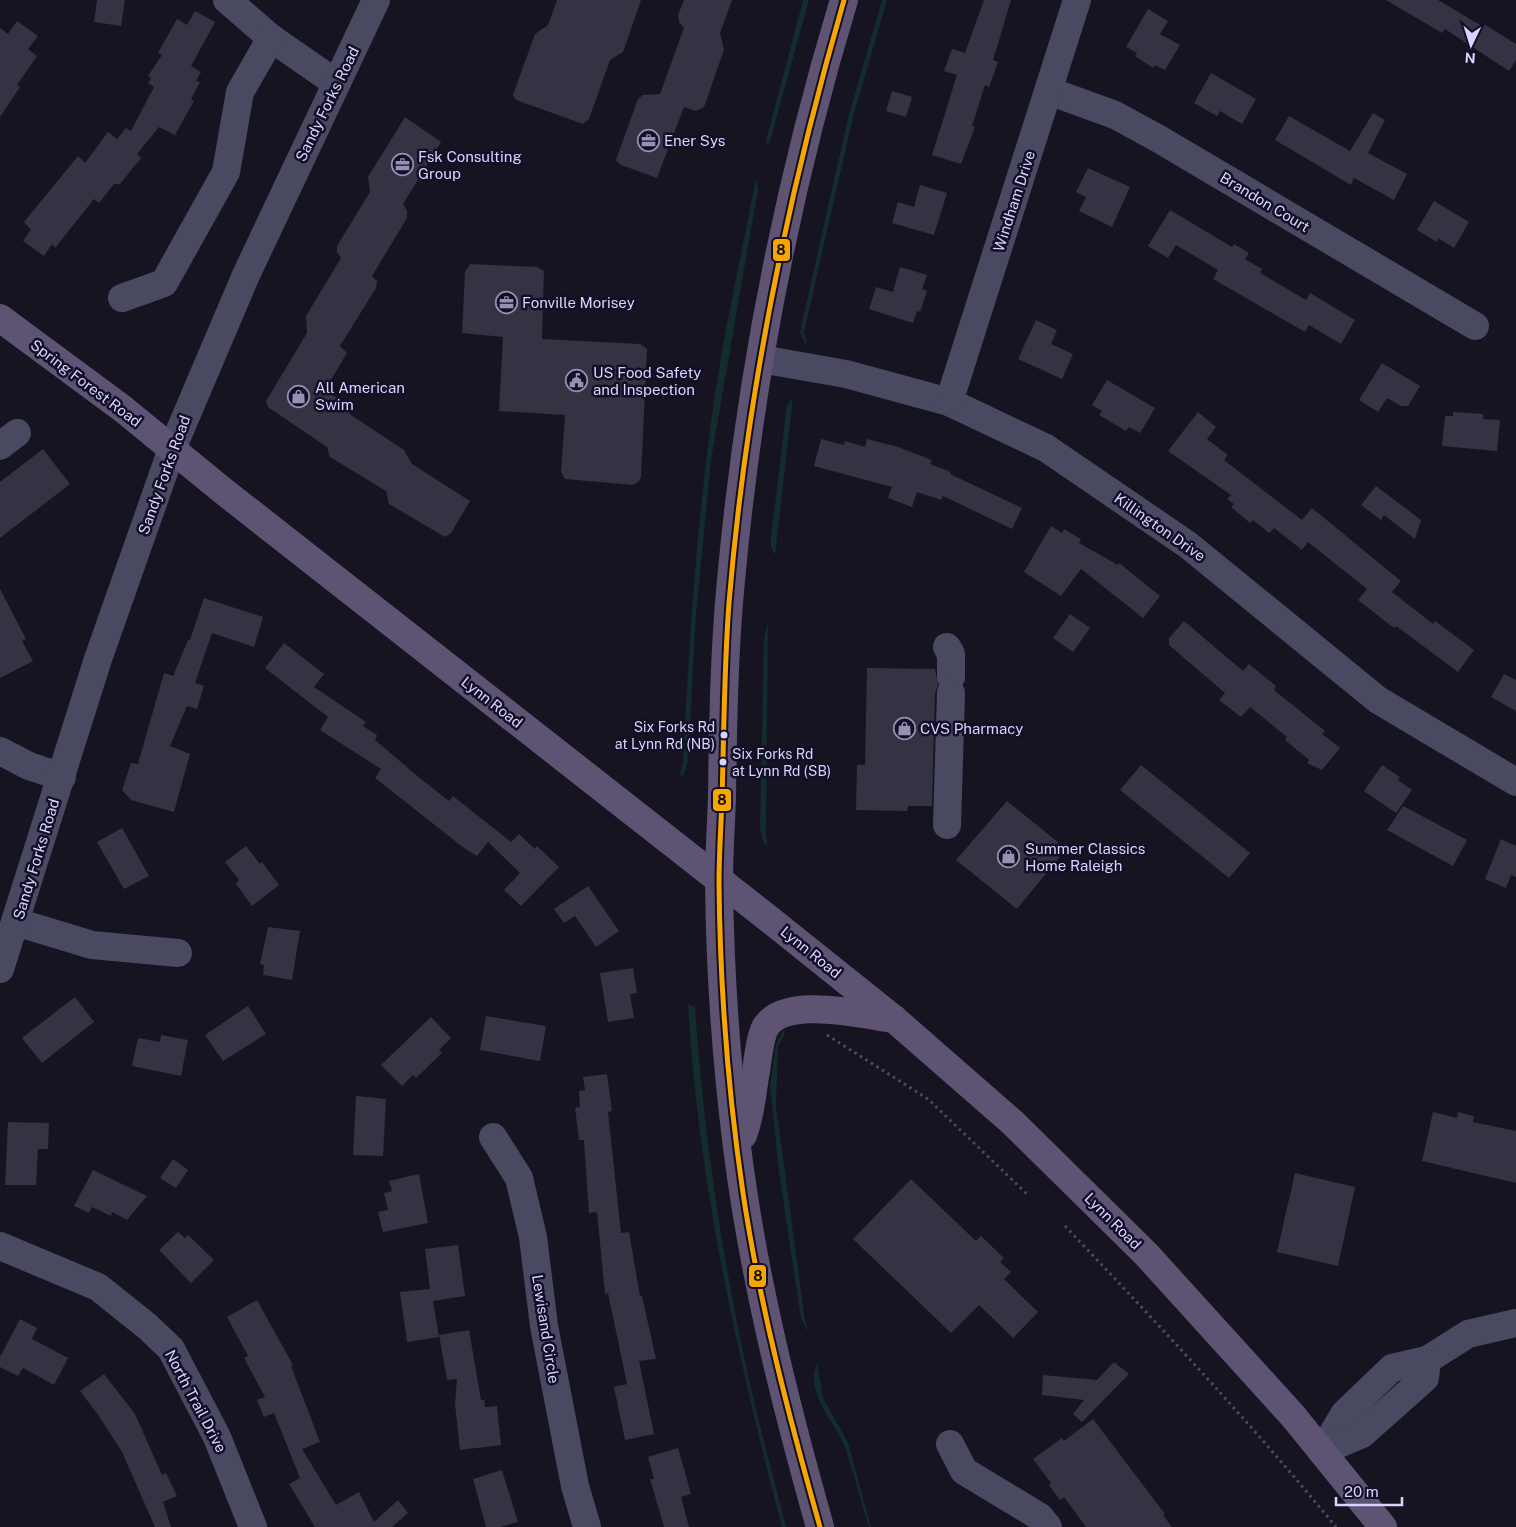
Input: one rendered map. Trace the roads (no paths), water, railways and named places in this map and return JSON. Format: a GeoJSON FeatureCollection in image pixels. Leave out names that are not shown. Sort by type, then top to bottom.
{"type":"FeatureCollection","features":[{"type":"Feature","properties":{"kind":"main road"},"geometry":{"type":"LineString","coordinates":[[820,1527],[795,1438],[770,1332],[737,1148],[720,948],[719,879],[723,712],[731,582],[743,472],[761,359],[798,166],[844,0]]}},
{"type":"Feature","properties":{"kind":"main road","name":"Spring Forest Road"},"geometry":{"type":"LineString","coordinates":[[0,318],[123,409],[172,449]]}},
{"type":"Feature","properties":{"kind":"main road","name":"Lynn Road"},"geometry":{"type":"LineString","coordinates":[[172,449],[894,1019],[1012,1122],[1146,1254],[1322,1451],[1383,1527]]}},
{"type":"Feature","properties":{"kind":"main road"},"geometry":{"type":"LineString","coordinates":[[737,1148],[748,1114],[765,1029],[772,1020],[795,1010],[823,1009],[894,1019]]}},
{"type":"Feature","properties":{"kind":"street"},"geometry":{"type":"LineString","coordinates":[[227,0],[271,38],[336,83]]}},
{"type":"Feature","properties":{"kind":"street","name":"Sandy Forks Road"},"geometry":{"type":"LineString","coordinates":[[0,969],[98,659],[172,449],[246,275],[376,0]]}},
{"type":"Feature","properties":{"kind":"street","name":"Windham Drive"},"geometry":{"type":"LineString","coordinates":[[949,402],[1077,0]]}},
{"type":"Feature","properties":{"kind":"street"},"geometry":{"type":"LineString","coordinates":[[122,298],[164,282],[226,172],[240,92],[271,38]]}},
{"type":"Feature","properties":{"kind":"street","name":"Brandon Court"},"geometry":{"type":"LineString","coordinates":[[1049,91],[1115,116],[1159,139],[1475,326]]}},
{"type":"Feature","properties":{"kind":"street","name":"Killington Drive"},"geometry":{"type":"LineString","coordinates":[[761,359],[846,374],[949,402],[1046,448],[1188,545],[1378,700],[1516,782]]}},
{"type":"Feature","properties":{"kind":"street"},"geometry":{"type":"LineString","coordinates":[[947,647],[951,654],[947,824]]}},
{"type":"Feature","properties":{"kind":"street"},"geometry":{"type":"LineString","coordinates":[[0,751],[30,766],[62,777]]}},
{"type":"Feature","properties":{"kind":"street"},"geometry":{"type":"LineString","coordinates":[[16,922],[92,946],[178,953]]}},
{"type":"Feature","properties":{"kind":"street","name":"Lewisand Circle"},"geometry":{"type":"LineString","coordinates":[[492,1137],[519,1178],[532,1237],[546,1336],[575,1486],[587,1527]]}},
{"type":"Feature","properties":{"kind":"street","name":"North Trail Drive"},"geometry":{"type":"LineString","coordinates":[[0,1246],[98,1287],[148,1327],[171,1349],[217,1437],[253,1527]]}},
{"type":"Feature","properties":{"kind":"street"},"geometry":{"type":"LineString","coordinates":[[1322,1451],[1344,1413],[1392,1368],[1427,1360],[1468,1334],[1516,1323]]}},
{"type":"Feature","properties":{"kind":"street"},"geometry":{"type":"LineString","coordinates":[[950,1444],[964,1470],[1040,1517],[1048,1527]]}},
{"type":"Feature","properties":{"kind":"place","name":"Ener Sys"},"geometry":{"type":"Point","coordinates":[648,140]}},
{"type":"Feature","properties":{"kind":"place","name":"Fsk Consulting Group"},"geometry":{"type":"Point","coordinates":[402,165]}},
{"type":"Feature","properties":{"kind":"place","name":"Fonville Morisey"},"geometry":{"type":"Point","coordinates":[506,302]}},
{"type":"Feature","properties":{"kind":"place","name":"US Food Safety and Inspection"},"geometry":{"type":"Point","coordinates":[577,381]}},
{"type":"Feature","properties":{"kind":"place","name":"All American Swim"},"geometry":{"type":"Point","coordinates":[299,396]}},
{"type":"Feature","properties":{"kind":"place","name":"CVS Pharmacy"},"geometry":{"type":"Point","coordinates":[904,728]}},
{"type":"Feature","properties":{"kind":"place","name":"Six Forks Rd at Lynn Rd (NB)"},"geometry":{"type":"Point","coordinates":[724,735]}},
{"type":"Feature","properties":{"kind":"place","name":"Six Forks Rd at Lynn Rd (SB)"},"geometry":{"type":"Point","coordinates":[723,762]}},
{"type":"Feature","properties":{"kind":"place","name":"Summer Classics Home Raleigh"},"geometry":{"type":"Point","coordinates":[1009,857]}}]}
